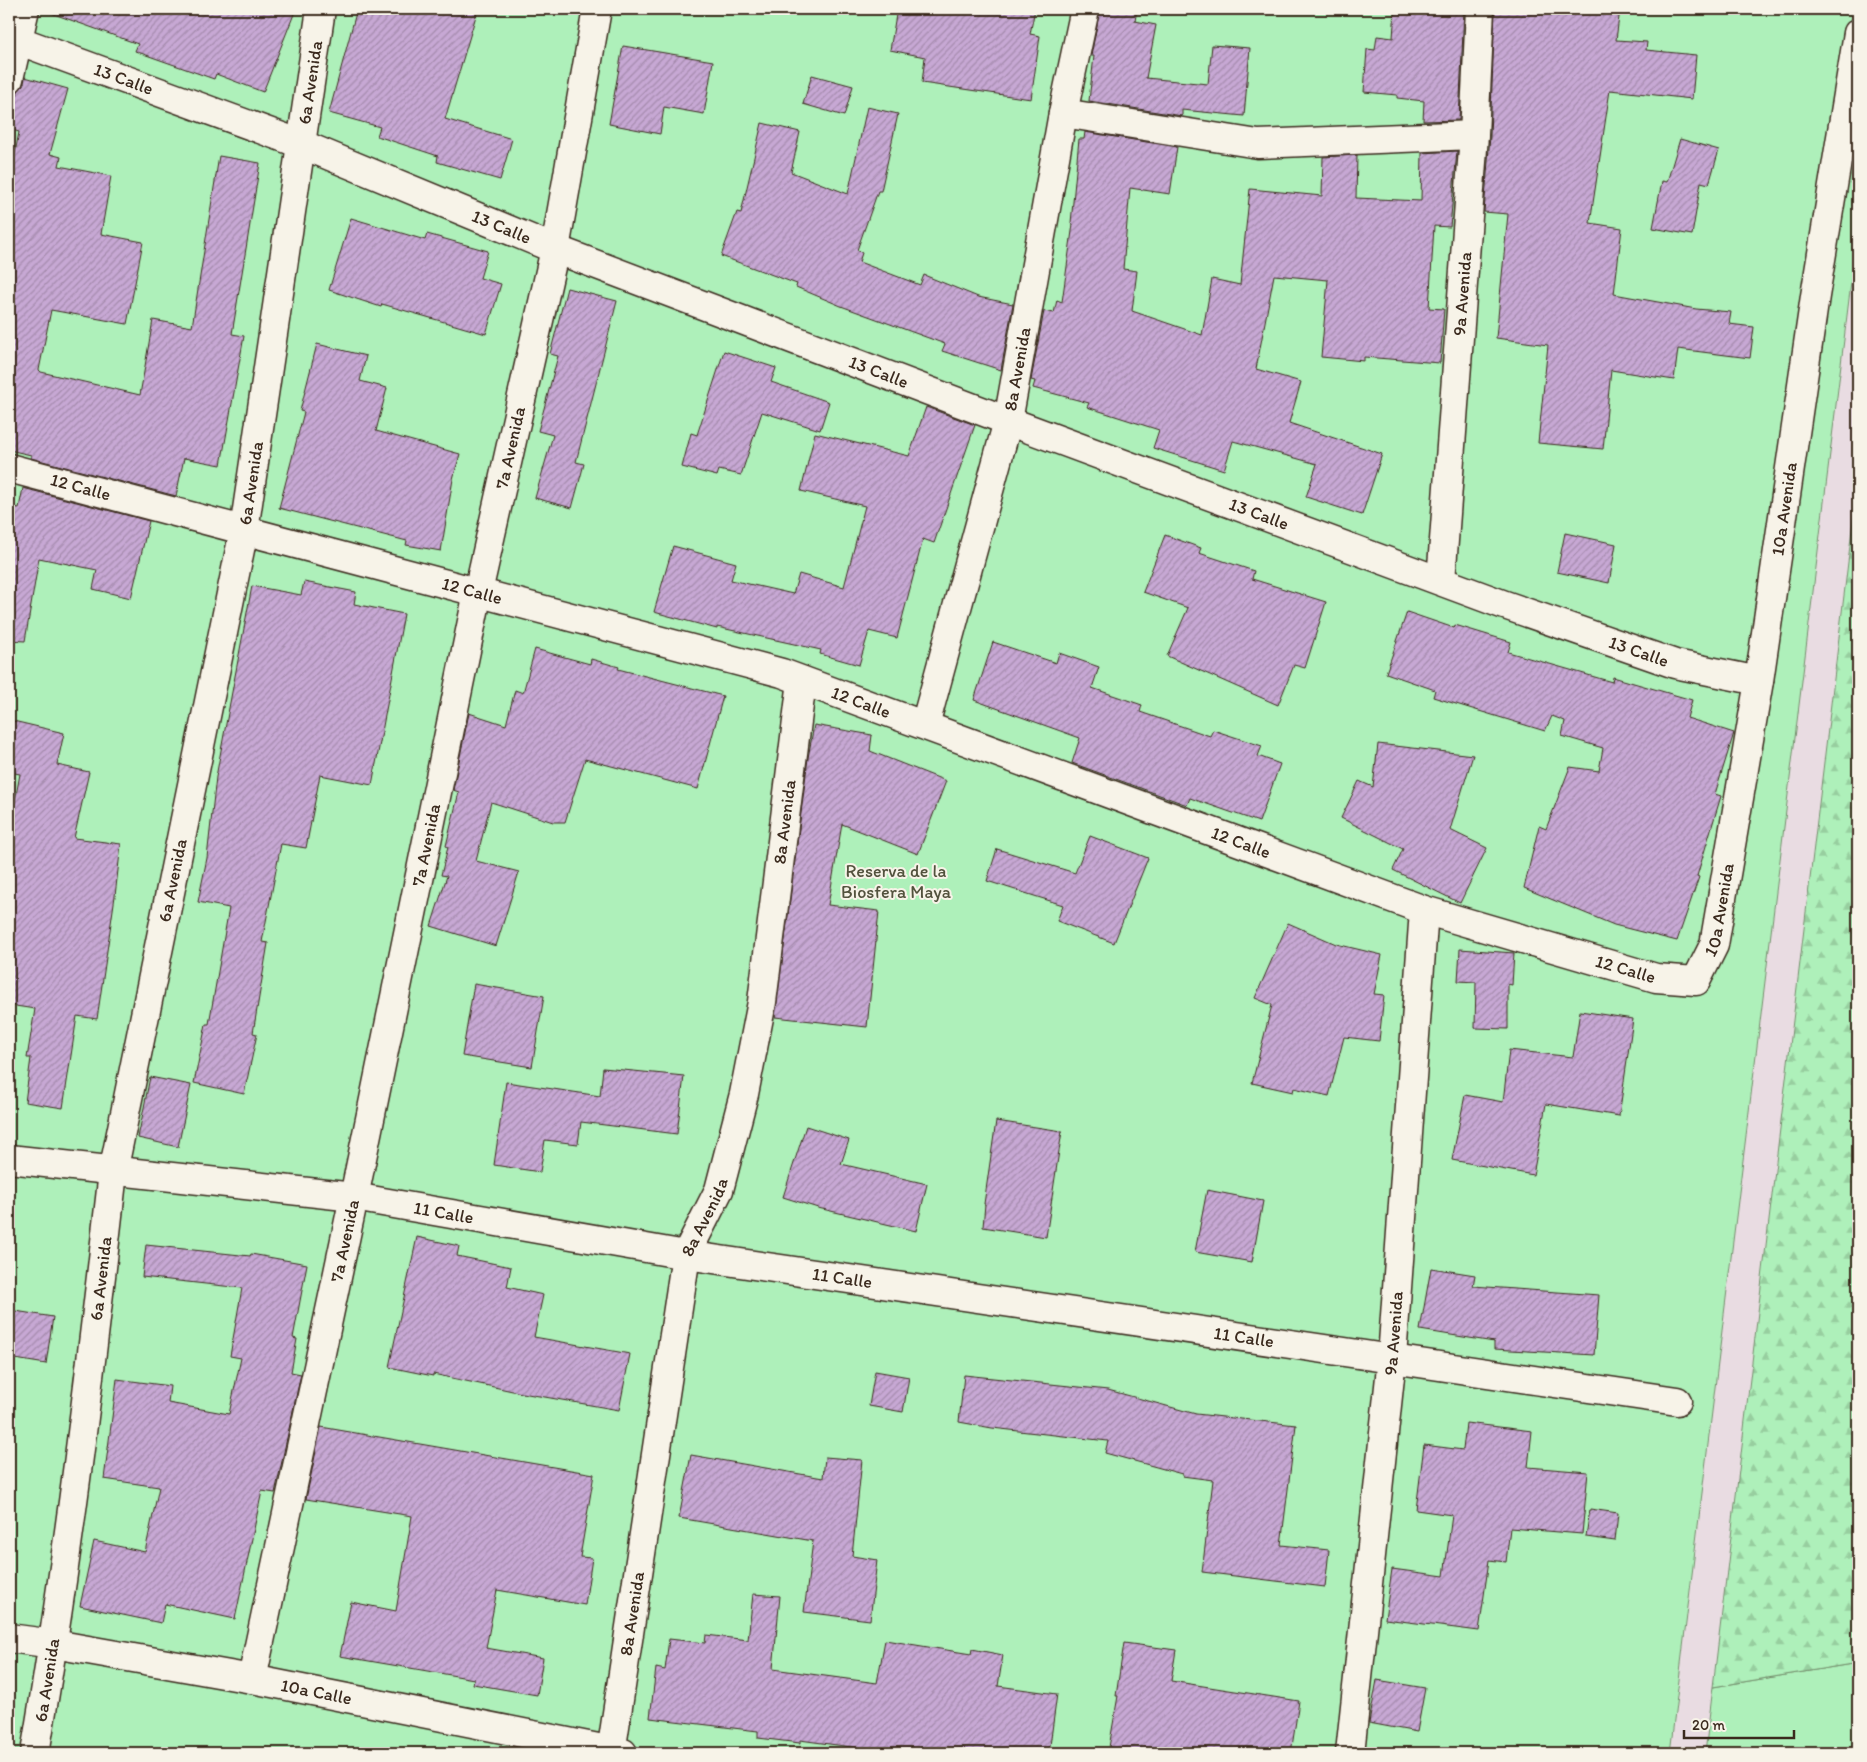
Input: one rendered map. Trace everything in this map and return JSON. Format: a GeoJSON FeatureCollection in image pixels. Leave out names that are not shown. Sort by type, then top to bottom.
{"type":"FeatureCollection","features":[{"type":"Feature","properties":{"kind":"street"},"geometry":{"type":"LineString","coordinates":[[9,79],[13,38],[24,9]]}},
{"type":"Feature","properties":{"kind":"street","name":"6a Avenida"},"geometry":{"type":"LineString","coordinates":[[35,1753],[54,1644],[113,1172],[244,530],[321,9]]}},
{"type":"Feature","properties":{"kind":"street","name":"7a Avenida"},"geometry":{"type":"LineString","coordinates":[[252,1679],[354,1197],[478,592],[555,249],[597,9]]}},
{"type":"Feature","properties":{"kind":"street","name":"8a Avenida"},"geometry":{"type":"LineString","coordinates":[[925,726],[1008,421],[1063,114],[1085,9]]}},
{"type":"Feature","properties":{"kind":"street","name":"9a Avenida"},"geometry":{"type":"LineString","coordinates":[[1441,581],[1474,135],[1480,9]]}},
{"type":"Feature","properties":{"kind":"street","name":"10a Avenida"},"geometry":{"type":"LineString","coordinates":[[1696,981],[1714,945],[1759,681],[1815,296],[1858,33]]}},
{"type":"Feature","properties":{"kind":"street","name":"13 Calle"},"geometry":{"type":"LineString","coordinates":[[13,38],[301,144],[555,249],[1008,421],[1502,604],[1675,664],[1759,681]]}},
{"type":"Feature","properties":{"kind":"street"},"geometry":{"type":"LineString","coordinates":[[1063,114],[1258,144],[1474,135]]}},
{"type":"Feature","properties":{"kind":"street","name":"12 Calle"},"geometry":{"type":"LineString","coordinates":[[9,468],[782,674],[1424,910],[1656,978],[1696,981]]}},
{"type":"Feature","properties":{"kind":"street","name":"8a Avenida"},"geometry":{"type":"LineString","coordinates":[[615,1752],[686,1255],[719,1190],[744,1094],[762,1002],[802,681]]}},
{"type":"Feature","properties":{"kind":"street","name":"9a Avenida"},"geometry":{"type":"LineString","coordinates":[[1350,1753],[1392,1358],[1424,910]]}},
{"type":"Feature","properties":{"kind":"street","name":"11 Calle"},"geometry":{"type":"LineString","coordinates":[[9,1159],[113,1172],[354,1197],[686,1255],[1678,1401]]}},
{"type":"Feature","properties":{"kind":"street","name":"10a Calle"},"geometry":{"type":"LineString","coordinates":[[9,1638],[54,1644],[252,1679],[615,1752]]}},
{"type":"Feature","properties":{"kind":"green space","name":"Reserva de la Biosfera Maya"},"geometry":{"type":"Polygon","coordinates":[[[9,9],[1858,9],[1858,226],[1670,1753],[9,1753],[9,9]]]}},
{"type":"Feature","properties":{"kind":"green space"},"geometry":{"type":"Polygon","coordinates":[[[1858,479],[1858,1663],[1713,1687],[1858,479]]]}},
{"type":"Feature","properties":{"kind":"green space"},"geometry":{"type":"Polygon","coordinates":[[[1858,1663],[1858,1753],[1705,1753],[1713,1687],[1858,1663]]]}},
{"type":"Feature","properties":{"kind":"building"},"geometry":{"type":"Polygon","coordinates":[[[52,9],[296,9],[263,92],[216,74],[214,79],[135,51],[138,44],[51,13],[52,9]]]}},
{"type":"Feature","properties":{"kind":"building"},"geometry":{"type":"Polygon","coordinates":[[[357,9],[478,9],[445,119],[512,139],[500,180],[437,162],[438,156],[377,136],[380,127],[329,113],[357,9]]]}},
{"type":"Feature","properties":{"kind":"building"},"geometry":{"type":"Polygon","coordinates":[[[897,9],[1035,9],[1030,34],[1040,36],[1031,99],[922,83],[925,57],[890,50],[897,9]]]}},
{"type":"Feature","properties":{"kind":"building"},"geometry":{"type":"Polygon","coordinates":[[[1100,9],[1137,9],[1135,21],[1156,25],[1146,78],[1208,84],[1212,45],[1250,48],[1244,116],[1182,110],[1182,116],[1089,101],[1094,56],[1091,56],[1100,9]]]}},
{"type":"Feature","properties":{"kind":"building"},"geometry":{"type":"Polygon","coordinates":[[[1395,9],[1464,9],[1459,120],[1423,121],[1424,101],[1397,98],[1397,95],[1364,92],[1367,49],[1375,50],[1377,36],[1393,38],[1395,9]]]}},
{"type":"Feature","properties":{"kind":"building"},"geometry":{"type":"Polygon","coordinates":[[[1495,9],[1620,9],[1616,40],[1647,42],[1646,50],[1696,55],[1692,99],[1610,90],[1590,223],[1622,228],[1614,294],[1696,309],[1731,312],[1729,324],[1754,327],[1750,358],[1678,349],[1674,380],[1611,370],[1603,449],[1538,443],[1548,345],[1496,338],[1508,214],[1484,212],[1490,136],[1495,9]]]}},
{"type":"Feature","properties":{"kind":"building"},"geometry":{"type":"Polygon","coordinates":[[[623,46],[713,61],[704,114],[664,107],[660,134],[609,124],[623,46]]]}},
{"type":"Feature","properties":{"kind":"building"},"geometry":{"type":"Polygon","coordinates":[[[812,75],[853,86],[844,116],[803,104],[812,75]]]}},
{"type":"Feature","properties":{"kind":"building"},"geometry":{"type":"Polygon","coordinates":[[[25,77],[68,89],[50,154],[61,157],[59,166],[111,176],[101,234],[143,242],[127,324],[51,310],[39,370],[41,372],[140,395],[153,320],[192,327],[219,156],[260,163],[232,334],[244,336],[221,465],[184,458],[176,496],[31,458],[31,455],[9,450],[9,185],[19,132],[9,129],[9,124],[18,91],[24,83],[25,77]]]}},
{"type":"Feature","properties":{"kind":"building"},"geometry":{"type":"Polygon","coordinates":[[[867,107],[898,114],[881,191],[878,191],[857,250],[862,253],[859,262],[920,285],[924,275],[978,297],[1013,304],[1001,370],[942,351],[945,344],[841,306],[796,287],[797,284],[721,256],[737,212],[741,213],[762,123],[800,132],[791,172],[848,194],[867,107]]]}},
{"type":"Feature","properties":{"kind":"building"},"geometry":{"type":"Polygon","coordinates":[[[1085,132],[1177,147],[1170,194],[1130,188],[1123,269],[1137,271],[1132,311],[1202,335],[1212,279],[1240,285],[1250,189],[1322,196],[1323,157],[1357,155],[1356,198],[1421,201],[1422,153],[1457,151],[1450,227],[1434,226],[1429,308],[1444,309],[1440,363],[1364,357],[1364,361],[1321,357],[1328,280],[1274,275],[1256,369],[1301,382],[1289,423],[1382,454],[1362,515],[1306,497],[1317,464],[1233,441],[1224,470],[1153,448],[1159,430],[1087,407],[1089,403],[1033,388],[1035,381],[1031,380],[1044,311],[1054,313],[1057,300],[1062,302],[1073,224],[1071,223],[1079,139],[1084,139],[1085,132]]]}},
{"type":"Feature","properties":{"kind":"building"},"geometry":{"type":"Polygon","coordinates":[[[1680,139],[1719,150],[1709,184],[1701,182],[1692,235],[1653,228],[1662,181],[1667,182],[1680,139]]]}},
{"type":"Feature","properties":{"kind":"building"},"geometry":{"type":"Polygon","coordinates":[[[351,218],[425,240],[427,234],[488,251],[480,278],[501,284],[486,334],[382,304],[381,307],[329,290],[351,218]]]}},
{"type":"Feature","properties":{"kind":"building"},"geometry":{"type":"Polygon","coordinates":[[[567,288],[617,301],[576,462],[584,464],[572,508],[535,498],[553,435],[538,431],[558,356],[550,354],[567,288]]]}},
{"type":"Feature","properties":{"kind":"building"},"geometry":{"type":"Polygon","coordinates":[[[317,344],[366,356],[360,381],[387,388],[376,431],[460,454],[453,479],[441,551],[406,545],[407,541],[279,508],[304,412],[300,411],[317,344]]]}},
{"type":"Feature","properties":{"kind":"building"},"geometry":{"type":"Polygon","coordinates":[[[724,351],[776,368],[771,382],[829,402],[820,430],[762,412],[741,475],[719,470],[717,476],[682,467],[691,433],[697,435],[724,351]]]}},
{"type":"Feature","properties":{"kind":"building"},"geometry":{"type":"Polygon","coordinates":[[[926,407],[975,425],[934,543],[923,539],[897,638],[869,631],[859,665],[820,654],[821,650],[717,627],[717,629],[654,612],[673,546],[736,563],[731,580],[793,594],[799,574],[844,587],[865,506],[801,491],[815,433],[909,456],[926,407]]]}},
{"type":"Feature","properties":{"kind":"building"},"geometry":{"type":"Polygon","coordinates":[[[23,488],[149,521],[131,598],[93,589],[97,570],[39,558],[25,641],[9,640],[9,506],[19,508],[23,488]]]}},
{"type":"Feature","properties":{"kind":"building"},"geometry":{"type":"Polygon","coordinates":[[[1565,533],[1616,544],[1609,583],[1557,572],[1565,533]]]}},
{"type":"Feature","properties":{"kind":"building"},"geometry":{"type":"Polygon","coordinates":[[[1165,535],[1201,548],[1199,553],[1254,571],[1252,579],[1326,602],[1305,668],[1294,665],[1278,705],[1167,656],[1188,608],[1143,592],[1165,535]]]}},
{"type":"Feature","properties":{"kind":"building"},"geometry":{"type":"Polygon","coordinates":[[[304,582],[356,592],[354,604],[404,614],[372,785],[320,775],[306,848],[281,844],[262,942],[268,943],[253,1033],[257,1034],[244,1094],[194,1083],[206,1024],[209,1024],[229,908],[198,902],[207,858],[216,777],[252,586],[301,595],[304,582]]]}},
{"type":"Feature","properties":{"kind":"building"},"geometry":{"type":"Polygon","coordinates":[[[1407,612],[1454,628],[1455,625],[1511,642],[1508,652],[1612,682],[1613,677],[1692,700],[1687,718],[1734,733],[1715,794],[1721,796],[1697,876],[1699,877],[1677,941],[1614,925],[1524,888],[1539,826],[1546,829],[1570,767],[1599,771],[1603,748],[1562,736],[1565,721],[1552,716],[1545,731],[1433,697],[1435,690],[1386,673],[1407,612]]]}},
{"type":"Feature","properties":{"kind":"building"},"geometry":{"type":"Polygon","coordinates":[[[993,642],[1056,663],[1059,653],[1099,667],[1092,688],[1142,705],[1140,712],[1210,736],[1213,730],[1262,746],[1258,756],[1280,764],[1259,822],[1190,798],[1187,805],[1072,763],[1080,738],[974,700],[993,642]]]}},
{"type":"Feature","properties":{"kind":"building"},"geometry":{"type":"Polygon","coordinates":[[[535,649],[590,664],[591,659],[619,667],[618,669],[723,696],[698,789],[585,759],[565,822],[553,822],[491,802],[476,861],[519,872],[496,946],[431,926],[447,876],[441,875],[459,792],[453,790],[469,713],[506,725],[515,690],[523,693],[535,649]]]}},
{"type":"Feature","properties":{"kind":"building"},"geometry":{"type":"Polygon","coordinates":[[[9,720],[64,733],[57,765],[89,772],[74,838],[121,844],[97,1019],[77,1016],[63,1108],[25,1102],[31,1058],[27,1058],[35,1009],[9,1005],[9,866],[14,823],[11,822],[20,774],[9,772],[9,720]]]}},
{"type":"Feature","properties":{"kind":"building"},"geometry":{"type":"Polygon","coordinates":[[[814,725],[872,735],[870,751],[946,781],[918,854],[842,824],[828,905],[879,911],[867,1027],[775,1017],[808,758],[814,725]]]}},
{"type":"Feature","properties":{"kind":"building"},"geometry":{"type":"Polygon","coordinates":[[[1378,744],[1473,755],[1450,830],[1487,848],[1460,903],[1393,870],[1403,849],[1341,818],[1359,781],[1373,787],[1378,744]]]}},
{"type":"Feature","properties":{"kind":"building"},"geometry":{"type":"Polygon","coordinates":[[[1090,836],[1148,858],[1114,943],[1057,921],[1063,905],[987,881],[997,849],[1075,873],[1090,836]]]}},
{"type":"Feature","properties":{"kind":"building"},"geometry":{"type":"Polygon","coordinates":[[[1288,923],[1336,944],[1382,955],[1374,994],[1384,995],[1379,1041],[1344,1037],[1329,1096],[1294,1088],[1293,1092],[1252,1083],[1272,1005],[1255,998],[1288,923]]]}},
{"type":"Feature","properties":{"kind":"building"},"geometry":{"type":"Polygon","coordinates":[[[1460,949],[1514,953],[1512,985],[1508,984],[1508,1029],[1475,1028],[1476,982],[1458,981],[1460,949]]]}},
{"type":"Feature","properties":{"kind":"building"},"geometry":{"type":"Polygon","coordinates":[[[474,984],[544,996],[532,1067],[462,1056],[474,984]]]}},
{"type":"Feature","properties":{"kind":"building"},"geometry":{"type":"Polygon","coordinates":[[[1580,1011],[1633,1019],[1619,1116],[1546,1104],[1533,1175],[1452,1160],[1465,1095],[1503,1102],[1509,1050],[1573,1057],[1580,1011]]]}},
{"type":"Feature","properties":{"kind":"building"},"geometry":{"type":"Polygon","coordinates":[[[603,1068],[684,1076],[677,1134],[581,1122],[578,1144],[545,1140],[540,1172],[494,1165],[506,1082],[600,1096],[603,1068]]]}},
{"type":"Feature","properties":{"kind":"building"},"geometry":{"type":"Polygon","coordinates":[[[150,1077],[191,1085],[178,1147],[138,1138],[150,1077]]]}},
{"type":"Feature","properties":{"kind":"building"},"geometry":{"type":"Polygon","coordinates":[[[996,1121],[1062,1131],[1046,1237],[983,1227],[984,1204],[996,1121]]]}},
{"type":"Feature","properties":{"kind":"building"},"geometry":{"type":"Polygon","coordinates":[[[806,1126],[849,1140],[841,1164],[927,1184],[916,1231],[818,1208],[783,1197],[806,1126]]]}},
{"type":"Feature","properties":{"kind":"building"},"geometry":{"type":"Polygon","coordinates":[[[1207,1190],[1263,1201],[1252,1262],[1195,1252],[1207,1190]]]}},
{"type":"Feature","properties":{"kind":"building"},"geometry":{"type":"Polygon","coordinates":[[[417,1237],[459,1246],[457,1256],[511,1267],[507,1287],[543,1295],[534,1337],[630,1354],[619,1410],[389,1367],[417,1237]]]}},
{"type":"Feature","properties":{"kind":"building"},"geometry":{"type":"Polygon","coordinates":[[[146,1245],[250,1256],[251,1254],[307,1264],[293,1338],[297,1339],[291,1372],[301,1374],[275,1493],[262,1491],[235,1619],[165,1604],[161,1623],[80,1606],[94,1541],[145,1552],[159,1487],[104,1479],[117,1379],[170,1386],[168,1403],[229,1414],[241,1358],[230,1356],[242,1288],[142,1277],[146,1245]]]}},
{"type":"Feature","properties":{"kind":"building"},"geometry":{"type":"Polygon","coordinates":[[[1431,1268],[1475,1275],[1473,1286],[1599,1295],[1594,1355],[1494,1349],[1494,1342],[1420,1330],[1431,1268]]]}},
{"type":"Feature","properties":{"kind":"building"},"geometry":{"type":"Polygon","coordinates":[[[9,1310],[53,1317],[46,1364],[9,1358],[9,1310]]]}},
{"type":"Feature","properties":{"kind":"building"},"geometry":{"type":"Polygon","coordinates":[[[875,1371],[909,1377],[903,1412],[869,1406],[875,1371]]]}},
{"type":"Feature","properties":{"kind":"building"},"geometry":{"type":"Polygon","coordinates":[[[964,1375],[1108,1390],[1196,1414],[1296,1425],[1281,1545],[1329,1550],[1325,1587],[1202,1572],[1213,1480],[1182,1476],[1182,1474],[1105,1453],[1108,1441],[992,1428],[959,1422],[964,1375]]]}},
{"type":"Feature","properties":{"kind":"building"},"geometry":{"type":"Polygon","coordinates":[[[1466,1423],[1532,1431],[1528,1467],[1588,1472],[1582,1534],[1510,1528],[1506,1562],[1489,1560],[1479,1631],[1385,1619],[1392,1569],[1444,1576],[1452,1515],[1416,1510],[1424,1445],[1463,1450],[1466,1423]]]}},
{"type":"Feature","properties":{"kind":"building"},"geometry":{"type":"Polygon","coordinates":[[[321,1427],[594,1474],[580,1557],[592,1558],[585,1605],[497,1590],[486,1648],[543,1658],[537,1695],[473,1684],[474,1679],[340,1656],[351,1602],[396,1611],[412,1516],[306,1499],[321,1427]]]}},
{"type":"Feature","properties":{"kind":"building"},"geometry":{"type":"Polygon","coordinates":[[[691,1455],[823,1478],[825,1457],[862,1460],[852,1556],[877,1560],[870,1620],[804,1612],[813,1541],[679,1518],[691,1455]]]}},
{"type":"Feature","properties":{"kind":"building"},"geometry":{"type":"Polygon","coordinates":[[[1590,1509],[1618,1513],[1615,1541],[1586,1537],[1590,1509]]]}},
{"type":"Feature","properties":{"kind":"building"},"geometry":{"type":"Polygon","coordinates":[[[753,1594],[780,1596],[773,1669],[877,1683],[885,1640],[971,1654],[972,1649],[1003,1655],[998,1686],[1057,1694],[1049,1753],[865,1753],[866,1749],[800,1740],[800,1743],[758,1738],[758,1731],[650,1718],[656,1668],[665,1670],[669,1639],[705,1643],[706,1635],[748,1640],[753,1594]]]}},
{"type":"Feature","properties":{"kind":"building"},"geometry":{"type":"Polygon","coordinates":[[[1124,1643],[1176,1650],[1171,1681],[1299,1701],[1291,1753],[1108,1753],[1118,1696],[1116,1696],[1124,1643]]]}},
{"type":"Feature","properties":{"kind":"building"},"geometry":{"type":"Polygon","coordinates":[[[1377,1680],[1425,1688],[1417,1732],[1369,1723],[1377,1680]]]}}]}
